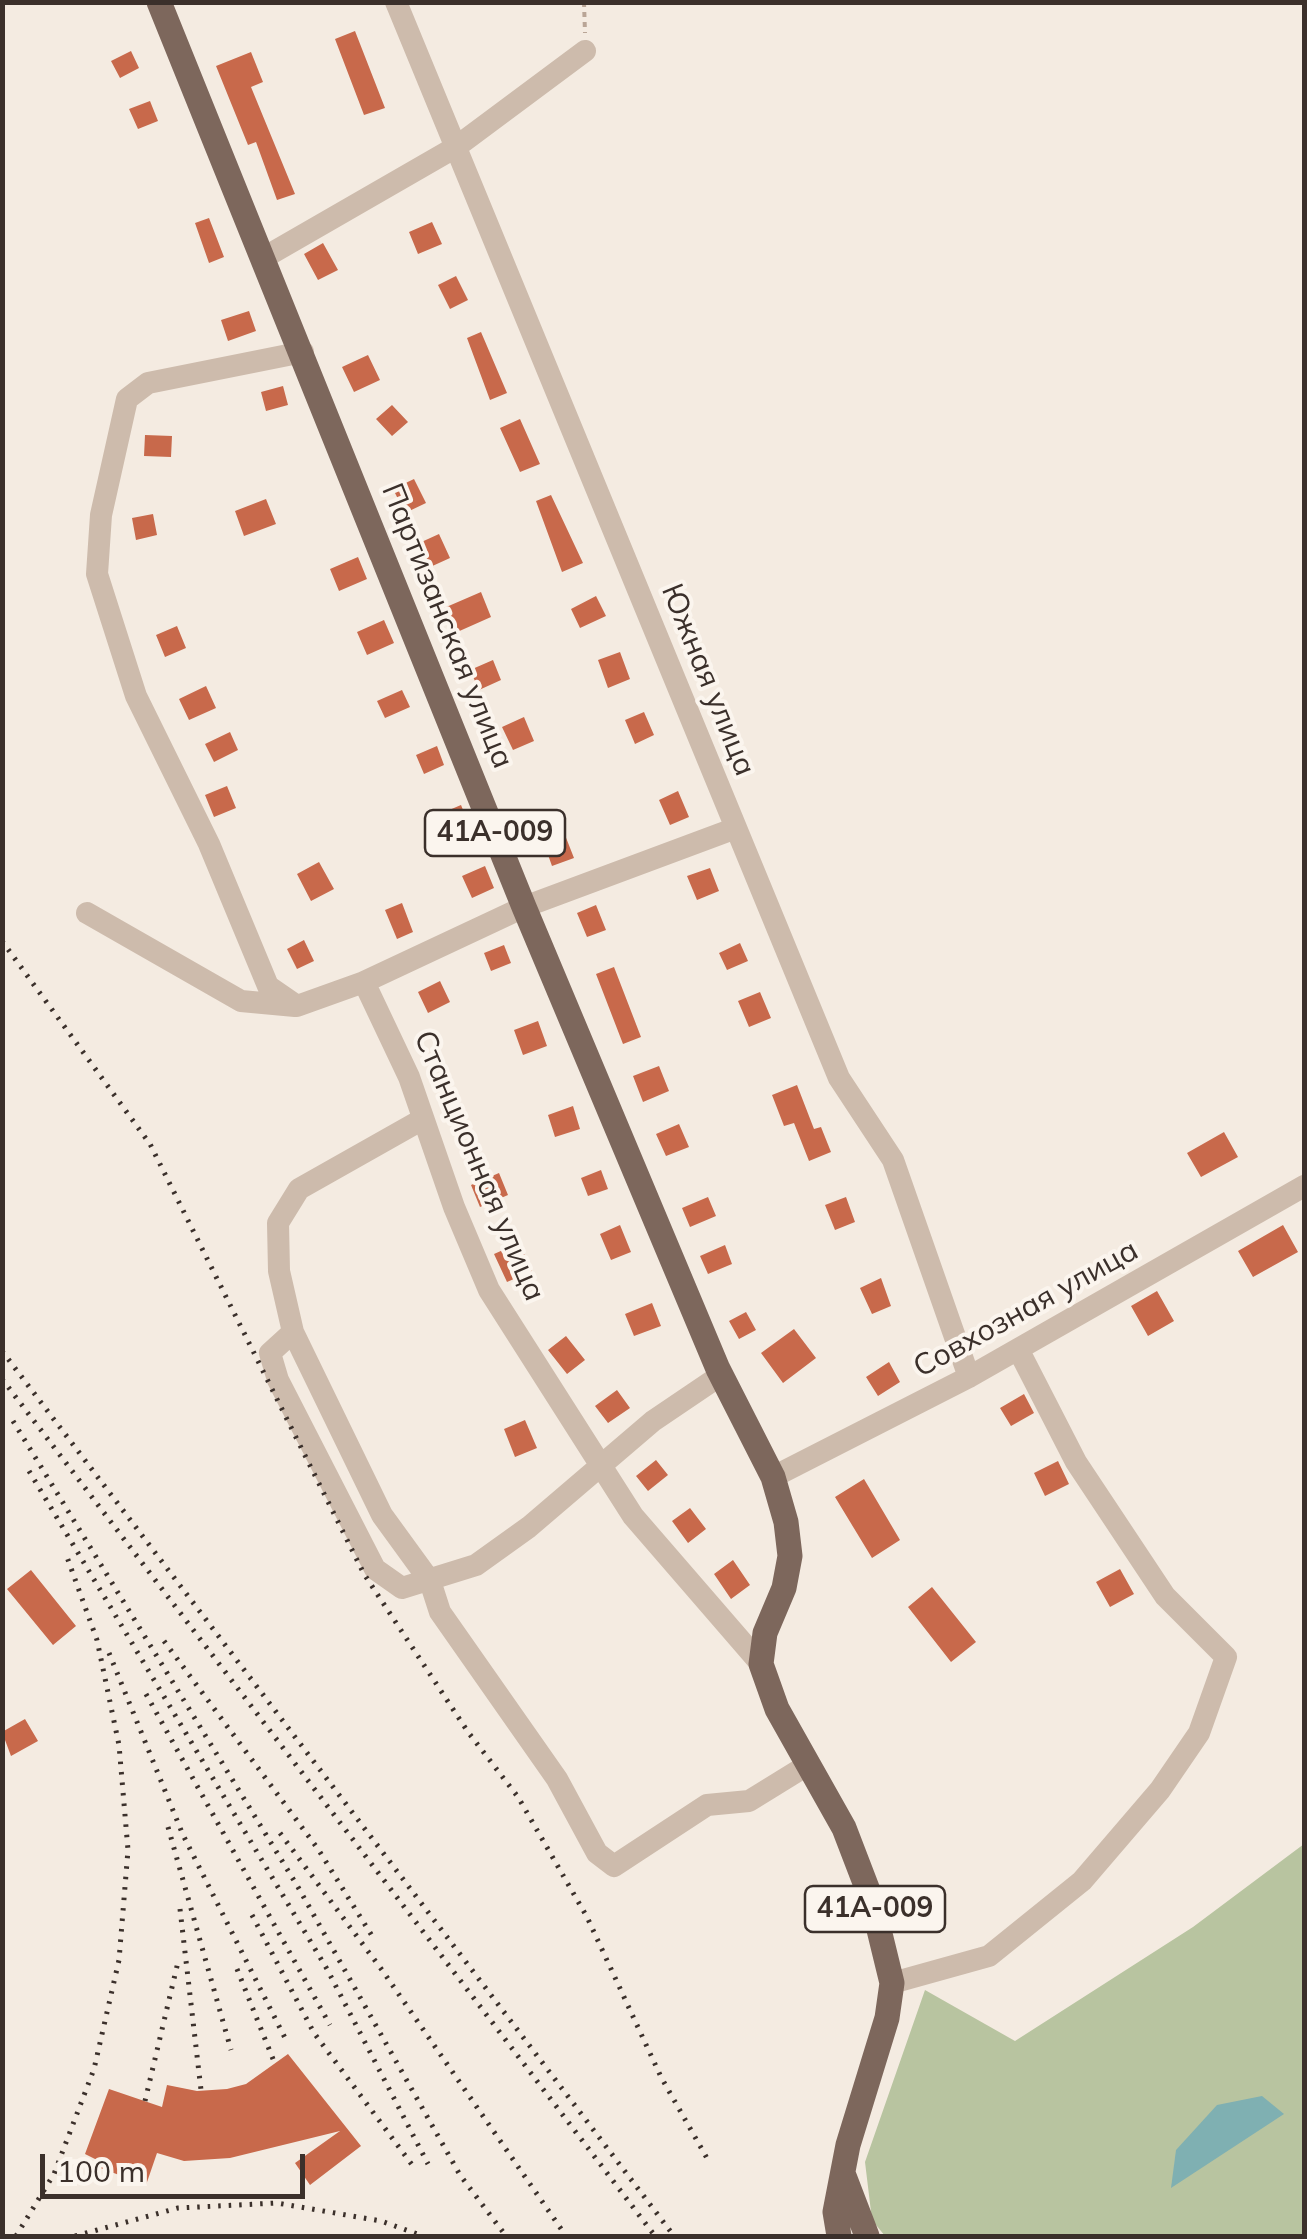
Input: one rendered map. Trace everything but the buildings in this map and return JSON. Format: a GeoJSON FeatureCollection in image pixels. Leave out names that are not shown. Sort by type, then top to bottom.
{"type":"FeatureCollection","features":[{"type":"Feature","properties":{"kind":"main road","name":"Партизанская улица"},"geometry":{"type":"LineString","coordinates":[[159,2],[524,907],[721,1375],[773,1477],[786,1522],[790,1556],[784,1588],[764,1634],[761,1664]]}},
{"type":"Feature","properties":{"kind":"main road","name":"Станционная улица"},"geometry":{"type":"LineString","coordinates":[[761,1664],[777,1710],[844,1828],[872,1901],[892,1983],[887,2018],[842,2170],[836,2212],[839,2236]]}},
{"type":"Feature","properties":{"kind":"main road"},"geometry":{"type":"LineString","coordinates":[[842,2170],[866,2236]]}},
{"type":"Feature","properties":{"kind":"street","name":"Южная улица"},"geometry":{"type":"LineString","coordinates":[[396,2],[839,1078],[893,1160],[969,1377]]}},
{"type":"Feature","properties":{"kind":"street"},"geometry":{"type":"LineString","coordinates":[[265,257],[456,148],[585,51]]}},
{"type":"Feature","properties":{"kind":"street"},"geometry":{"type":"LineString","coordinates":[[297,1006],[268,986],[209,844],[136,696],[96,574],[101,515],[128,399],[148,383],[303,352]]}},
{"type":"Feature","properties":{"kind":"street"},"geometry":{"type":"LineString","coordinates":[[87,913],[242,1000],[297,1006],[364,982],[524,907],[736,828]]}},
{"type":"Feature","properties":{"kind":"street","name":"Станционная улица"},"geometry":{"type":"LineString","coordinates":[[364,982],[424,1119],[489,1290],[633,1516],[761,1664]]}},
{"type":"Feature","properties":{"kind":"street"},"geometry":{"type":"LineString","coordinates":[[424,1119],[299,1189],[278,1223],[279,1271],[293,1332],[377,1506],[430,1581],[440,1612],[558,1779],[597,1853],[614,1866],[707,1805],[748,1800],[809,1764]]}},
{"type":"Feature","properties":{"kind":"street","name":"Совхозная улица"},"geometry":{"type":"LineString","coordinates":[[773,1477],[969,1377],[1304,1186]]}},
{"type":"Feature","properties":{"kind":"street"},"geometry":{"type":"LineString","coordinates":[[293,1332],[270,1353],[278,1380],[375,1568],[402,1588],[476,1565],[653,1420],[721,1375]]}},
{"type":"Feature","properties":{"kind":"street"},"geometry":{"type":"LineString","coordinates":[[892,1983],[989,1956],[1082,1881],[1160,1790],[1200,1733],[1226,1656],[1155,1581],[1076,1462],[1018,1349]]}},
{"type":"Feature","properties":{"kind":"street"},"geometry":{"type":"LineString","coordinates":[[334,1488],[377,1506]]}},
{"type":"Feature","properties":{"kind":"path"},"geometry":{"type":"LineString","coordinates":[[584,2],[585,51]]}},
{"type":"Feature","properties":{"kind":"green space"},"geometry":{"type":"Polygon","coordinates":[[[1304,1844],[1304,2236],[885,2236],[872,2220],[865,2162],[925,1990],[1015,2041],[1193,1927],[1304,1844]]]}},
{"type":"Feature","properties":{"kind":"water"},"geometry":{"type":"Polygon","coordinates":[[[1262,2096],[1284,2114],[1171,2188],[1176,2150],[1217,2105],[1262,2096]]]}},
{"type":"Feature","properties":{"kind":"railway"},"geometry":{"type":"LineString","coordinates":[[2,941],[150,1144],[364,1574],[468,1732],[518,1797],[587,1917],[661,2077],[708,2160]]}},
{"type":"Feature","properties":{"kind":"railway"},"geometry":{"type":"LineString","coordinates":[[2,1351],[674,2236]]}},
{"type":"Feature","properties":{"kind":"railway"},"geometry":{"type":"LineString","coordinates":[[2,1379],[655,2236]]}},
{"type":"Feature","properties":{"kind":"railway"},"geometry":{"type":"LineString","coordinates":[[13,1421],[298,1887],[460,2175],[506,2236]]}},
{"type":"Feature","properties":{"kind":"railway"},"geometry":{"type":"LineString","coordinates":[[29,1471],[327,1969],[428,2164]]}},
{"type":"Feature","properties":{"kind":"railway"},"geometry":{"type":"LineString","coordinates":[[16,2236],[54,2174],[94,2069],[119,1960],[128,1850],[119,1745],[97,1640],[67,1557]]}},
{"type":"Feature","properties":{"kind":"railway"},"geometry":{"type":"LineString","coordinates":[[164,1641],[318,1849],[374,1939]]}},
{"type":"Feature","properties":{"kind":"railway"},"geometry":{"type":"LineString","coordinates":[[109,1653],[183,1835],[285,2038]]}},
{"type":"Feature","properties":{"kind":"railway"},"geometry":{"type":"LineString","coordinates":[[146,1694],[330,2025]]}},
{"type":"Feature","properties":{"kind":"railway"},"geometry":{"type":"LineString","coordinates":[[168,1827],[231,2050]]}},
{"type":"Feature","properties":{"kind":"railway"},"geometry":{"type":"LineString","coordinates":[[280,1833],[382,1970],[566,2236]]}},
{"type":"Feature","properties":{"kind":"railway"},"geometry":{"type":"LineString","coordinates":[[180,1909],[201,2090]]}},
{"type":"Feature","properties":{"kind":"railway"},"geometry":{"type":"LineString","coordinates":[[252,1915],[314,2033],[413,2166]]}},
{"type":"Feature","properties":{"kind":"railway"},"geometry":{"type":"LineString","coordinates":[[145,2101],[178,1962]]}},
{"type":"Feature","properties":{"kind":"railway"},"geometry":{"type":"LineString","coordinates":[[237,1969],[275,2064]]}},
{"type":"Feature","properties":{"kind":"railway"},"geometry":{"type":"LineString","coordinates":[[75,2236],[178,2208],[277,2203],[381,2221],[423,2236]]}}]}
